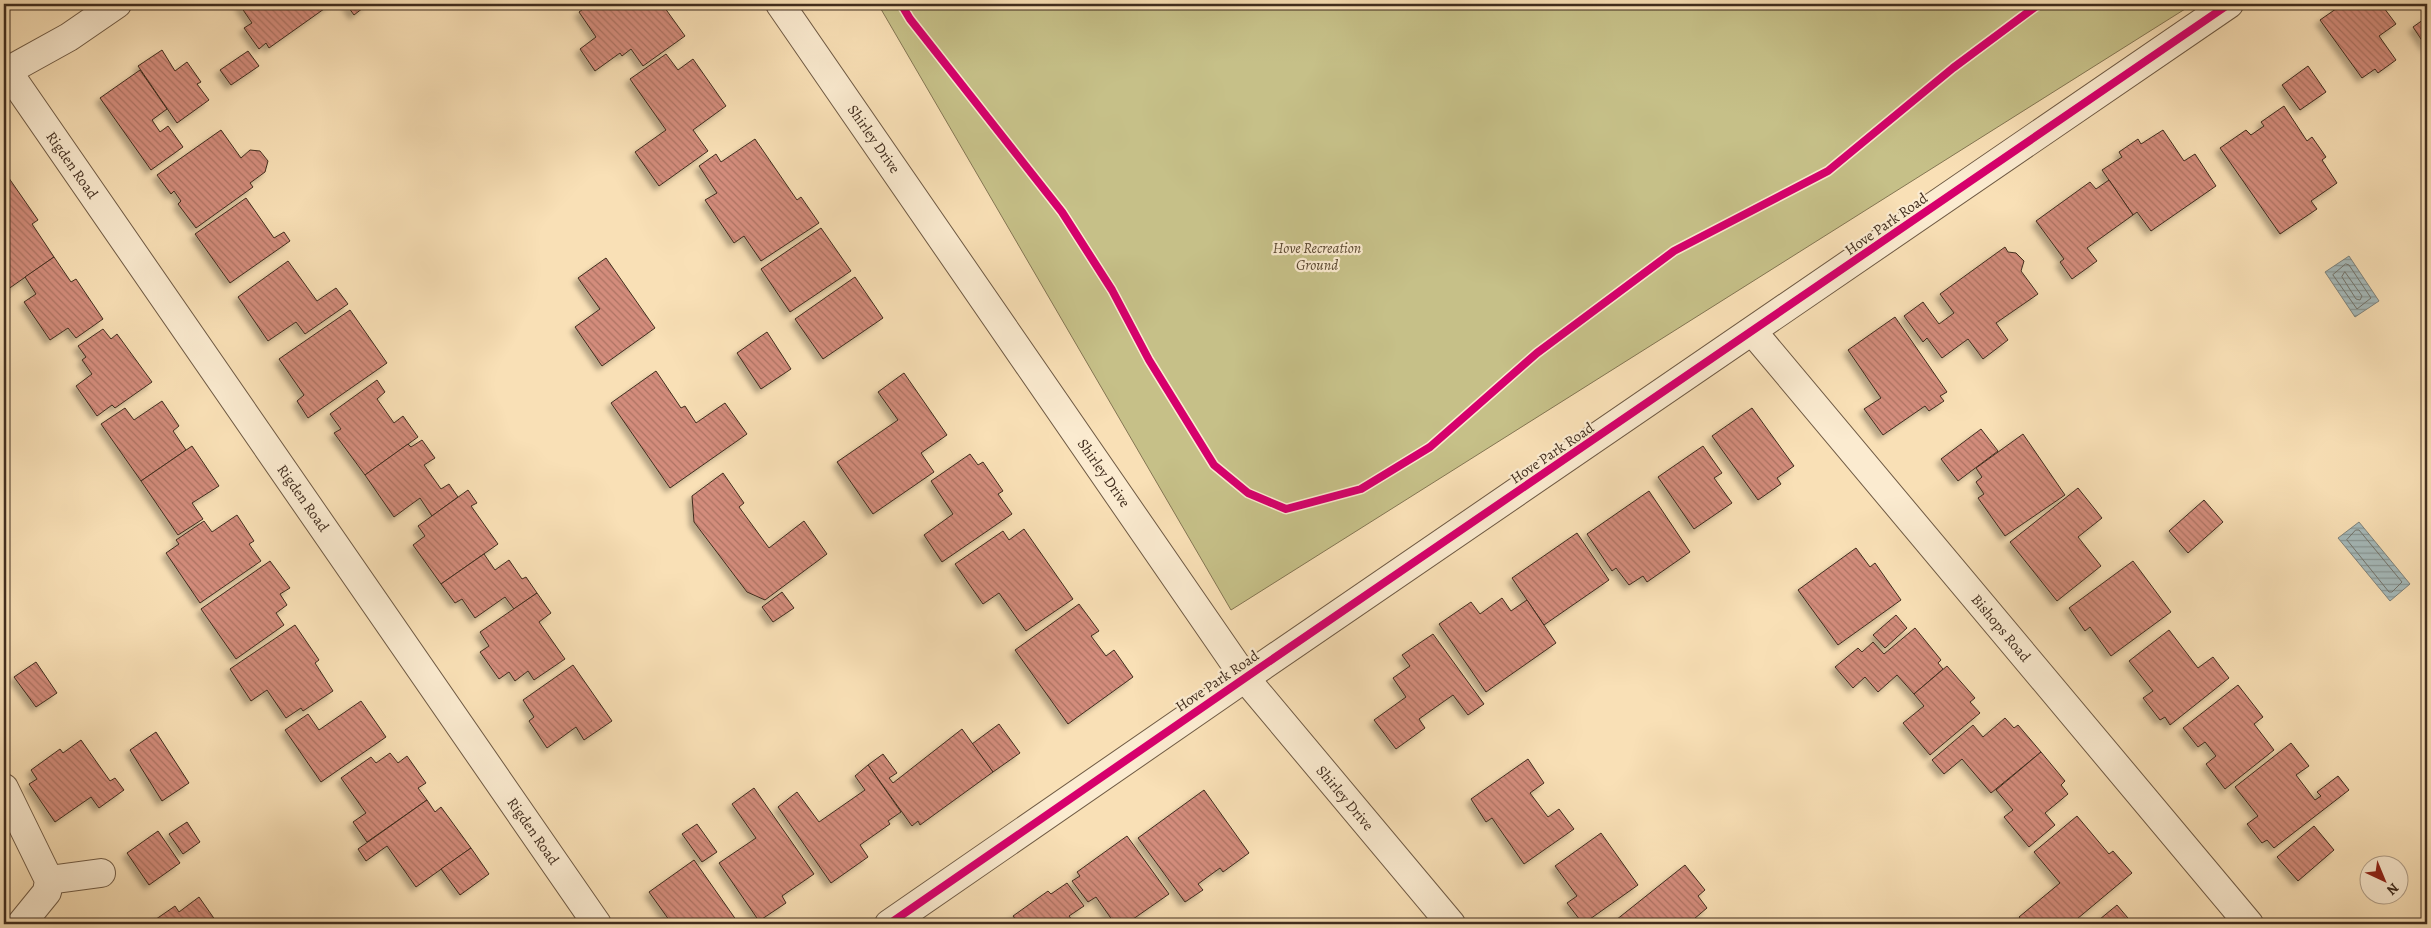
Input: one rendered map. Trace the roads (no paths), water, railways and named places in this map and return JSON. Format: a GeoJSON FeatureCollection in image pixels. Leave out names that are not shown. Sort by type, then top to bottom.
{"type":"FeatureCollection","features":[{"type":"Feature","properties":{"kind":"street"},"geometry":{"type":"LineString","coordinates":[[6,73],[69,37],[117,4]]}},
{"type":"Feature","properties":{"kind":"street","name":"Shirley Drive"},"geometry":{"type":"LineString","coordinates":[[780,4],[1245,678],[1451,924]]}},
{"type":"Feature","properties":{"kind":"street","name":"Hove Park Road"},"geometry":{"type":"LineString","coordinates":[[890,924],[1245,678],[1753,332],[2229,4]]}},
{"type":"Feature","properties":{"kind":"street","name":"Rigden Road"},"geometry":{"type":"LineString","coordinates":[[6,73],[597,924]]}},
{"type":"Feature","properties":{"kind":"street","name":"Bishops Road"},"geometry":{"type":"LineString","coordinates":[[1753,332],[2249,924]]}},
{"type":"Feature","properties":{"kind":"street"},"geometry":{"type":"LineString","coordinates":[[4,788],[49,880],[47,892],[21,924]]}},
{"type":"Feature","properties":{"kind":"street"},"geometry":{"type":"LineString","coordinates":[[49,880],[101,873]]}},
{"type":"Feature","properties":{"kind":"water"},"geometry":{"type":"Polygon","coordinates":[[[2349,256],[2379,301],[2355,317],[2325,272],[2349,256]]]}},
{"type":"Feature","properties":{"kind":"water"},"geometry":{"type":"Polygon","coordinates":[[[2359,522],[2410,584],[2390,601],[2338,538],[2359,522]]]}},
{"type":"Feature","properties":{"kind":"park label","name":"Hove Recreation Ground"},"geometry":{"type":"Point","coordinates":[1317,256]}}]}
